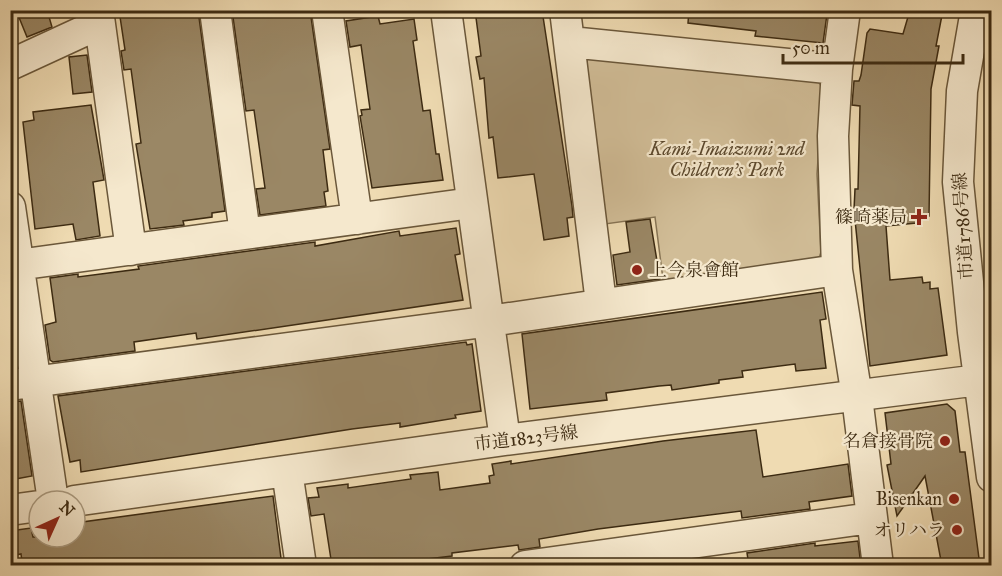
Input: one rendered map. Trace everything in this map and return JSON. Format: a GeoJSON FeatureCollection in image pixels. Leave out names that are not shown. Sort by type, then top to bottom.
{"type":"FeatureCollection","features":[{"type":"Feature","properties":{"kind":"street"},"geometry":{"type":"LineString","coordinates":[[215,10],[245,234]]}},
{"type":"Feature","properties":{"kind":"street"},"geometry":{"type":"LineString","coordinates":[[327,10],[357,219]]}},
{"type":"Feature","properties":{"kind":"street"},"geometry":{"type":"LineString","coordinates":[[446,10],[505,440]]}},
{"type":"Feature","properties":{"kind":"street"},"geometry":{"type":"LineString","coordinates":[[565,10],[601,303]]}},
{"type":"Feature","properties":{"kind":"street"},"geometry":{"type":"LineString","coordinates":[[845,10],[837,69],[833,136],[837,270],[857,397],[878,566]]}},
{"type":"Feature","properties":{"kind":"street","name":"市道1786号線"},"geometry":{"type":"LineString","coordinates":[[976,10],[962,91],[958,182],[979,380],[992,477]]}},
{"type":"Feature","properties":{"kind":"street"},"geometry":{"type":"LineString","coordinates":[[10,65],[99,17],[132,250]]}},
{"type":"Feature","properties":{"kind":"street"},"geometry":{"type":"LineString","coordinates":[[570,42],[837,69]]}},
{"type":"Feature","properties":{"kind":"street"},"geometry":{"type":"LineString","coordinates":[[15,266],[472,203]]}},
{"type":"Feature","properties":{"kind":"street"},"geometry":{"type":"LineString","coordinates":[[10,207],[23,383],[50,489]]}},
{"type":"Feature","properties":{"kind":"street"},"geometry":{"type":"LineString","coordinates":[[23,383],[488,321],[837,270]]}},
{"type":"Feature","properties":{"kind":"street","name":"市道1823号線"},"geometry":{"type":"LineString","coordinates":[[87,499],[505,440],[979,380]]}},
{"type":"Feature","properties":{"kind":"street"},"geometry":{"type":"LineString","coordinates":[[287,471],[301,566]]}},
{"type":"Feature","properties":{"kind":"street"},"geometry":{"type":"LineString","coordinates":[[10,510],[27,508]]}},
{"type":"Feature","properties":{"kind":"street"},"geometry":{"type":"LineString","coordinates":[[525,566],[871,518]]}},
{"type":"Feature","properties":{"kind":"green space","name":"Kami-Imaizumi 2nd Children's Park"},"geometry":{"type":"Polygon","coordinates":[[[597,53],[817,80],[823,88],[817,174],[821,252],[819,258],[664,287],[655,217],[605,224],[584,67],[587,60],[597,53]]]}},
{"type":"Feature","properties":{"kind":"building"},"geometry":{"type":"Polygon","coordinates":[[[16,10],[47,10],[52,27],[27,37],[16,10]]]}},
{"type":"Feature","properties":{"kind":"building"},"geometry":{"type":"Polygon","coordinates":[[[119,10],[152,10],[153,14],[198,10],[225,211],[212,213],[212,217],[183,221],[184,225],[150,229],[136,144],[141,143],[131,69],[124,70],[121,51],[125,50],[119,10]]]}},
{"type":"Feature","properties":{"kind":"building"},"geometry":{"type":"Polygon","coordinates":[[[232,10],[310,10],[330,149],[323,150],[328,191],[324,192],[326,206],[260,215],[256,189],[265,188],[254,110],[246,111],[232,10]]]}},
{"type":"Feature","properties":{"kind":"building"},"geometry":{"type":"Polygon","coordinates":[[[475,10],[542,10],[572,206],[573,217],[567,218],[569,236],[544,240],[534,174],[498,178],[493,137],[489,138],[484,78],[480,79],[476,57],[481,56],[475,10]]]}},
{"type":"Feature","properties":{"kind":"building"},"geometry":{"type":"Polygon","coordinates":[[[689,10],[800,10],[827,14],[823,43],[755,36],[756,31],[688,23],[689,10]]]}},
{"type":"Feature","properties":{"kind":"building"},"geometry":{"type":"Polygon","coordinates":[[[910,10],[943,10],[931,89],[929,216],[916,216],[916,223],[886,226],[890,280],[922,277],[923,283],[930,282],[930,289],[938,288],[947,355],[870,366],[854,210],[855,189],[858,189],[860,106],[852,105],[854,81],[859,81],[861,75],[867,33],[870,29],[903,34],[910,10]]]}},
{"type":"Feature","properties":{"kind":"building"},"geometry":{"type":"Polygon","coordinates":[[[378,16],[380,24],[414,19],[417,40],[413,41],[423,111],[430,110],[436,154],[439,154],[443,180],[372,188],[360,116],[362,115],[361,110],[370,109],[361,45],[350,47],[346,21],[378,16]]]}},
{"type":"Feature","properties":{"kind":"building"},"geometry":{"type":"Polygon","coordinates":[[[87,55],[92,92],[73,94],[69,57],[87,55]]]}},
{"type":"Feature","properties":{"kind":"building"},"geometry":{"type":"Polygon","coordinates":[[[91,105],[104,180],[93,182],[100,236],[76,240],[73,224],[35,229],[23,122],[34,120],[33,112],[91,105]]]}},
{"type":"Feature","properties":{"kind":"building","name":"上今泉會館"},"geometry":{"type":"Polygon","coordinates":[[[650,219],[660,279],[617,285],[613,255],[630,252],[626,222],[650,219]]]}},
{"type":"Feature","properties":{"kind":"building"},"geometry":{"type":"Polygon","coordinates":[[[456,228],[460,254],[455,255],[463,300],[197,339],[196,333],[134,342],[135,351],[53,362],[50,360],[45,325],[56,322],[50,278],[78,274],[78,277],[139,269],[138,266],[315,242],[315,246],[399,231],[400,236],[456,228]]]}},
{"type":"Feature","properties":{"kind":"building"},"geometry":{"type":"Polygon","coordinates":[[[822,292],[826,319],[820,320],[826,368],[796,371],[795,364],[742,371],[743,377],[719,380],[719,383],[672,390],[671,385],[606,393],[607,400],[530,409],[522,334],[822,292]]]}},
{"type":"Feature","properties":{"kind":"building"},"geometry":{"type":"Polygon","coordinates":[[[466,342],[467,345],[472,344],[481,411],[455,415],[456,418],[400,427],[400,423],[352,429],[81,472],[80,460],[70,462],[58,396],[466,342]]]}},
{"type":"Feature","properties":{"kind":"building"},"geometry":{"type":"Polygon","coordinates":[[[21,401],[32,476],[10,480],[10,402],[21,401]]]}},
{"type":"Feature","properties":{"kind":"building"},"geometry":{"type":"Polygon","coordinates":[[[947,404],[955,411],[960,452],[965,452],[980,566],[942,566],[925,476],[897,516],[887,465],[891,464],[885,413],[947,404]]]}},
{"type":"Feature","properties":{"kind":"building"},"geometry":{"type":"Polygon","coordinates":[[[756,430],[763,477],[848,464],[852,496],[809,502],[810,509],[742,518],[741,511],[598,529],[539,539],[540,547],[519,550],[518,545],[452,553],[452,556],[403,562],[404,566],[332,566],[324,514],[311,516],[308,498],[319,497],[317,488],[348,484],[348,488],[411,479],[410,475],[438,472],[440,490],[490,483],[489,476],[494,475],[492,464],[511,461],[511,464],[663,441],[756,430]]]}},
{"type":"Feature","properties":{"kind":"building"},"geometry":{"type":"Polygon","coordinates":[[[273,496],[282,566],[38,566],[37,560],[22,562],[21,554],[10,556],[10,531],[27,529],[27,549],[87,549],[87,521],[273,496]]]}},
{"type":"Feature","properties":{"kind":"building"},"geometry":{"type":"Polygon","coordinates":[[[858,541],[861,566],[749,566],[747,553],[815,543],[815,546],[858,541]]]}},
{"type":"Feature","properties":{"kind":"place","name":"篠崎薬局"},"geometry":{"type":"Point","coordinates":[919,217]}},
{"type":"Feature","properties":{"kind":"place","name":"上今泉會館"},"geometry":{"type":"Point","coordinates":[637,270]}},
{"type":"Feature","properties":{"kind":"place","name":"名倉接骨院"},"geometry":{"type":"Point","coordinates":[945,441]}},
{"type":"Feature","properties":{"kind":"place","name":"Bisenkan"},"geometry":{"type":"Point","coordinates":[954,499]}},
{"type":"Feature","properties":{"kind":"place","name":"オリハラ"},"geometry":{"type":"Point","coordinates":[957,530]}}]}
